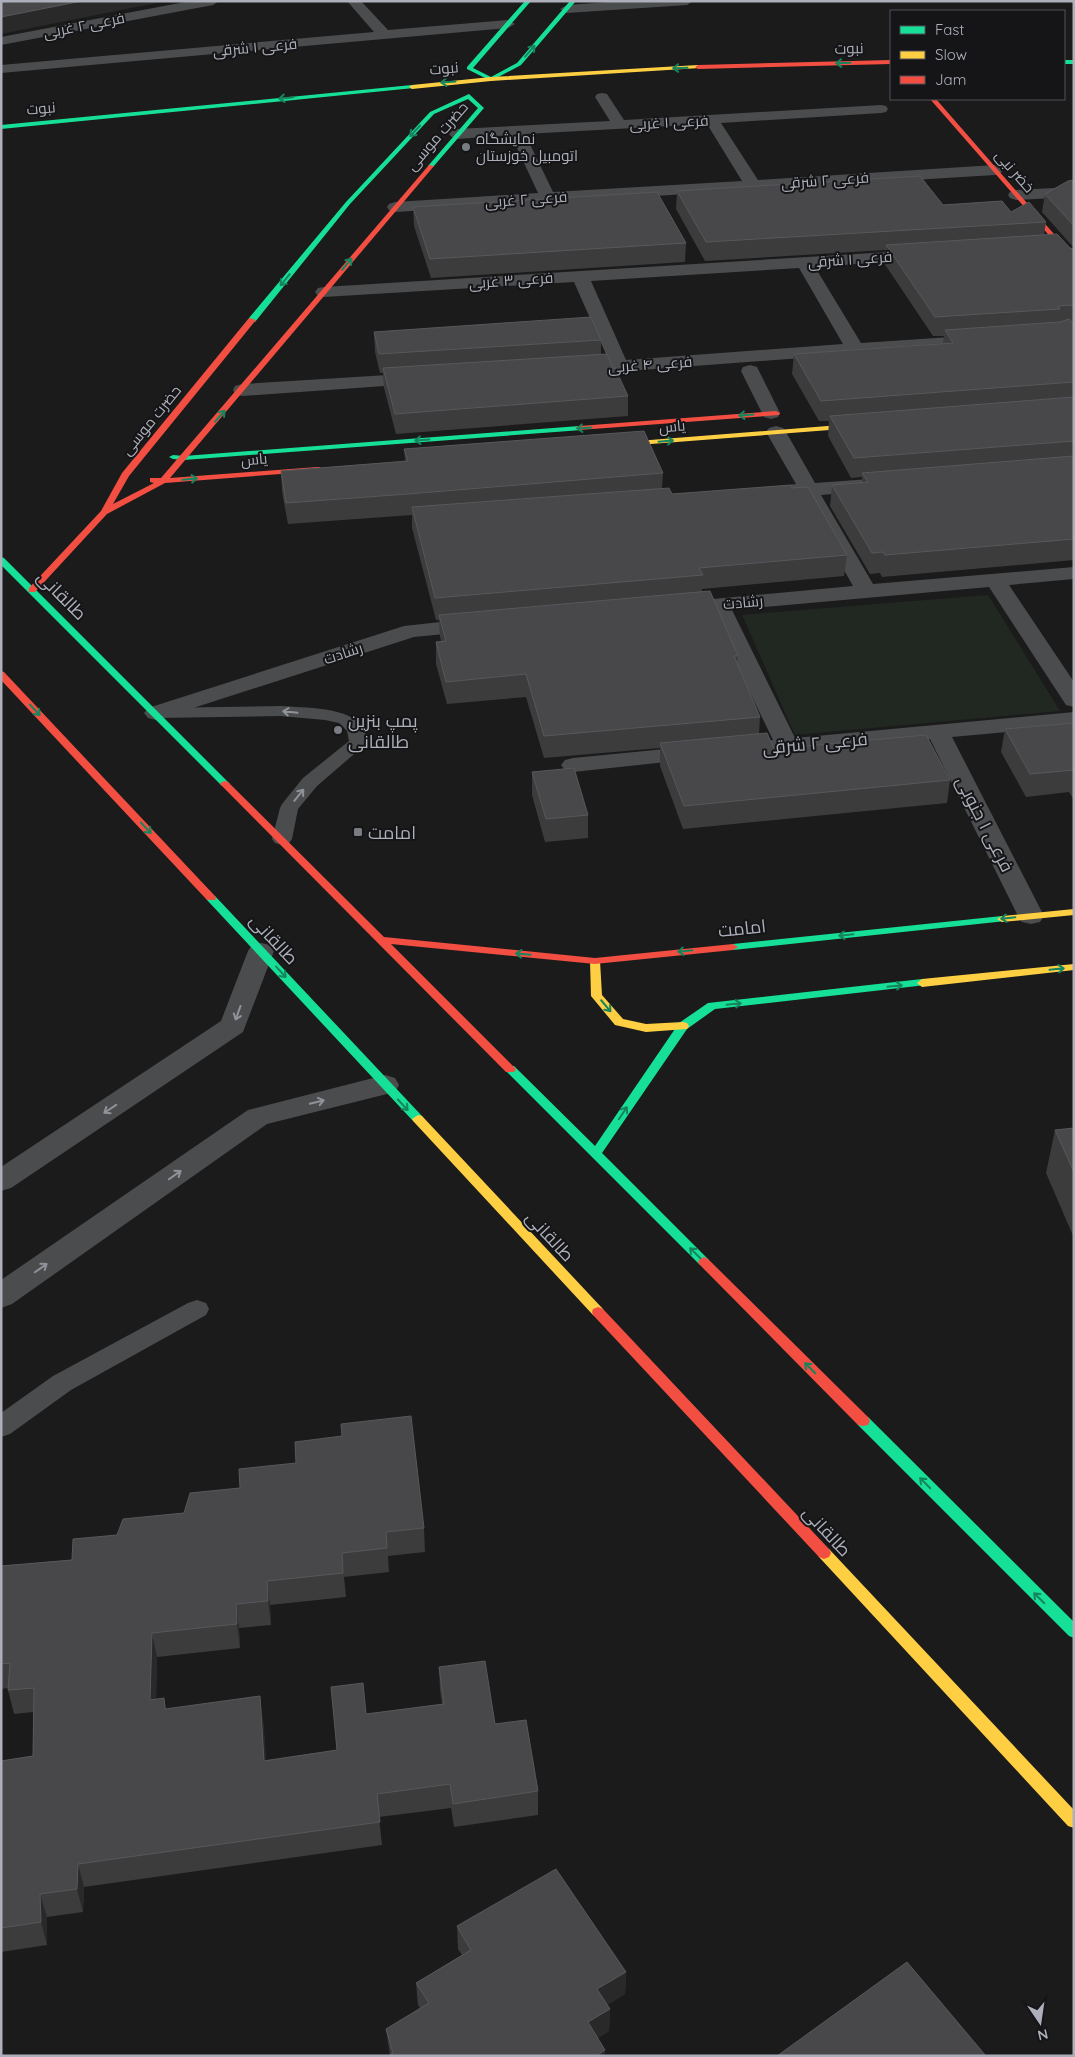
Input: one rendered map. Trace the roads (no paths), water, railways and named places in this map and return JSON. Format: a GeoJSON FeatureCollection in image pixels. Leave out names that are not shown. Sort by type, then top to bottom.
{"type":"FeatureCollection","features":[{"type":"Feature","properties":{"kind":"main road"},"geometry":{"type":"LineString","coordinates":[[528,1],[469,68],[491,79],[519,64],[570,5]]}},
{"type":"Feature","properties":{"kind":"main road","name":"نبوت"},"geometry":{"type":"LineString","coordinates":[[1,127],[491,79],[668,68],[890,62]]}},
{"type":"Feature","properties":{"kind":"main road","name":"نبوت"},"geometry":{"type":"LineString","coordinates":[[631,83],[773,75],[890,73]]}},
{"type":"Feature","properties":{"kind":"main road","name":"نبوت"},"geometry":{"type":"LineString","coordinates":[[430,99],[489,94]]}},
{"type":"Feature","properties":{"kind":"main road","name":"حضرت موسی"},"geometry":{"type":"LineString","coordinates":[[32,590],[104,512],[134,476],[142,454],[348,203],[432,112],[469,96],[482,108],[457,134],[163,482],[104,512]]}},
{"type":"Feature","properties":{"kind":"main road","name":"خضر نبی"},"geometry":{"type":"LineString","coordinates":[[934,100],[1074,262]]}},
{"type":"Feature","properties":{"kind":"main road","name":"نبوت"},"geometry":{"type":"LineString","coordinates":[[1,138],[89,130]]}},
{"type":"Feature","properties":{"kind":"main road","name":"یاس"},"geometry":{"type":"LineString","coordinates":[[598,447],[773,423],[791,412]]}},
{"type":"Feature","properties":{"kind":"main road","name":"یاس"},"geometry":{"type":"LineString","coordinates":[[142,454],[184,458],[773,423],[875,424]]}},
{"type":"Feature","properties":{"kind":"main road","name":"یاس"},"geometry":{"type":"LineString","coordinates":[[134,476],[163,482],[331,468]]}},
{"type":"Feature","properties":{"kind":"main road","name":"طالقانی"},"geometry":{"type":"LineString","coordinates":[[1,560],[1074,1632]]}},
{"type":"Feature","properties":{"kind":"main road","name":"طالقانی"},"geometry":{"type":"LineString","coordinates":[[1,674],[1074,1821]]}},
{"type":"Feature","properties":{"kind":"main road","name":"امامت"},"geometry":{"type":"LineString","coordinates":[[383,940],[595,961],[1074,912]]}},
{"type":"Feature","properties":{"kind":"main road"},"geometry":{"type":"LineString","coordinates":[[595,961],[597,996],[619,1022],[646,1028],[683,1026]]}},
{"type":"Feature","properties":{"kind":"main road"},"geometry":{"type":"LineString","coordinates":[[596,1153],[683,1026],[712,1006],[1074,967]]}},
{"type":"Feature","properties":{"kind":"street","name":"فرعی ۲ غربی"},"geometry":{"type":"LineString","coordinates":[[8,40],[213,1]]}},
{"type":"Feature","properties":{"kind":"street"},"geometry":{"type":"LineString","coordinates":[[353,1],[385,35]]}},
{"type":"Feature","properties":{"kind":"street"},"geometry":{"type":"LineString","coordinates":[[570,5],[687,1]]}},
{"type":"Feature","properties":{"kind":"street","name":"فرعی ۱ شرقی"},"geometry":{"type":"LineString","coordinates":[[1,69],[508,24]]}},
{"type":"Feature","properties":{"kind":"street"},"geometry":{"type":"LineString","coordinates":[[8,40],[29,66]]}},
{"type":"Feature","properties":{"kind":"street"},"geometry":{"type":"LineString","coordinates":[[602,97],[620,125]]}},
{"type":"Feature","properties":{"kind":"street","name":"فرعی ۱ غربی"},"geometry":{"type":"LineString","coordinates":[[457,134],[881,109]]}},
{"type":"Feature","properties":{"kind":"street"},"geometry":{"type":"LineString","coordinates":[[711,119],[753,185]]}},
{"type":"Feature","properties":{"kind":"street"},"geometry":{"type":"LineString","coordinates":[[516,131],[548,198]]}},
{"type":"Feature","properties":{"kind":"street","name":"فرعی ۲ شرقی"},"geometry":{"type":"LineString","coordinates":[[656,191],[994,170]]}},
{"type":"Feature","properties":{"kind":"street","name":"فرعی ۲ غربی"},"geometry":{"type":"LineString","coordinates":[[395,207],[656,191]]}},
{"type":"Feature","properties":{"kind":"street"},"geometry":{"type":"LineString","coordinates":[[656,191],[664,206]]}},
{"type":"Feature","properties":{"kind":"street"},"geometry":{"type":"LineString","coordinates":[[1016,196],[1074,192]]}},
{"type":"Feature","properties":{"kind":"street"},"geometry":{"type":"LineString","coordinates":[[1040,248],[1060,246]]}},
{"type":"Feature","properties":{"kind":"street"},"geometry":{"type":"LineString","coordinates":[[690,253],[699,269]]}},
{"type":"Feature","properties":{"kind":"street","name":"فرعی ۱ شرقی"},"geometry":{"type":"LineString","coordinates":[[699,269],[942,254]]}},
{"type":"Feature","properties":{"kind":"street"},"geometry":{"type":"LineString","coordinates":[[804,262],[855,349]]}},
{"type":"Feature","properties":{"kind":"street","name":"فرعی ۳ غربی"},"geometry":{"type":"LineString","coordinates":[[324,292],[699,269]]}},
{"type":"Feature","properties":{"kind":"street"},"geometry":{"type":"LineString","coordinates":[[580,276],[620,366]]}},
{"type":"Feature","properties":{"kind":"street","name":"فرعی ۴ غربی"},"geometry":{"type":"LineString","coordinates":[[560,370],[1000,339]]}},
{"type":"Feature","properties":{"kind":"street"},"geometry":{"type":"LineString","coordinates":[[750,371],[773,423],[866,591]]}},
{"type":"Feature","properties":{"kind":"street"},"geometry":{"type":"LineString","coordinates":[[242,390],[441,378]]}},
{"type":"Feature","properties":{"kind":"street"},"geometry":{"type":"LineString","coordinates":[[758,493],[887,484]]}},
{"type":"Feature","properties":{"kind":"street","name":"رشادت"},"geometry":{"type":"LineString","coordinates":[[659,609],[1074,573]]}},
{"type":"Feature","properties":{"kind":"street"},"geometry":{"type":"LineString","coordinates":[[995,580],[1074,700]]}},
{"type":"Feature","properties":{"kind":"street"},"geometry":{"type":"LineString","coordinates":[[718,604],[787,745]]}},
{"type":"Feature","properties":{"kind":"street","name":"رشادت"},"geometry":{"type":"LineString","coordinates":[[156,713],[412,631],[501,623]]}},
{"type":"Feature","properties":{"kind":"street","name":"فرعی ۲ شرقی"},"geometry":{"type":"LineString","coordinates":[[573,764],[1074,719]]}},
{"type":"Feature","properties":{"kind":"street","name":"فرعی ۱ جنوبی"},"geometry":{"type":"LineString","coordinates":[[938,732],[1032,916]]}},
{"type":"Feature","properties":{"kind":"street"},"geometry":{"type":"LineString","coordinates":[[1,1181],[234,1026],[261,951]]}},
{"type":"Feature","properties":{"kind":"street"},"geometry":{"type":"LineString","coordinates":[[1,1296],[258,1117],[385,1085]]}},
{"type":"Feature","properties":{"kind":"lane"},"geometry":{"type":"LineString","coordinates":[[156,713],[280,711],[345,719],[351,724],[356,730],[358,743],[310,782],[289,808],[282,839]]}},
{"type":"Feature","properties":{"kind":"lane"},"geometry":{"type":"LineString","coordinates":[[1,1427],[62,1383],[197,1309]]}},
{"type":"Feature","properties":{"kind":"place","name":"نمایشگاه اتومبیل خوزستان"},"geometry":{"type":"Point","coordinates":[466,147]}},
{"type":"Feature","properties":{"kind":"place","name":"پمپ بنزین طالقانی"},"geometry":{"type":"Point","coordinates":[338,730]}},
{"type":"Feature","properties":{"kind":"place","name":"امامت"},"geometry":{"type":"Point","coordinates":[358,832]}}]}
